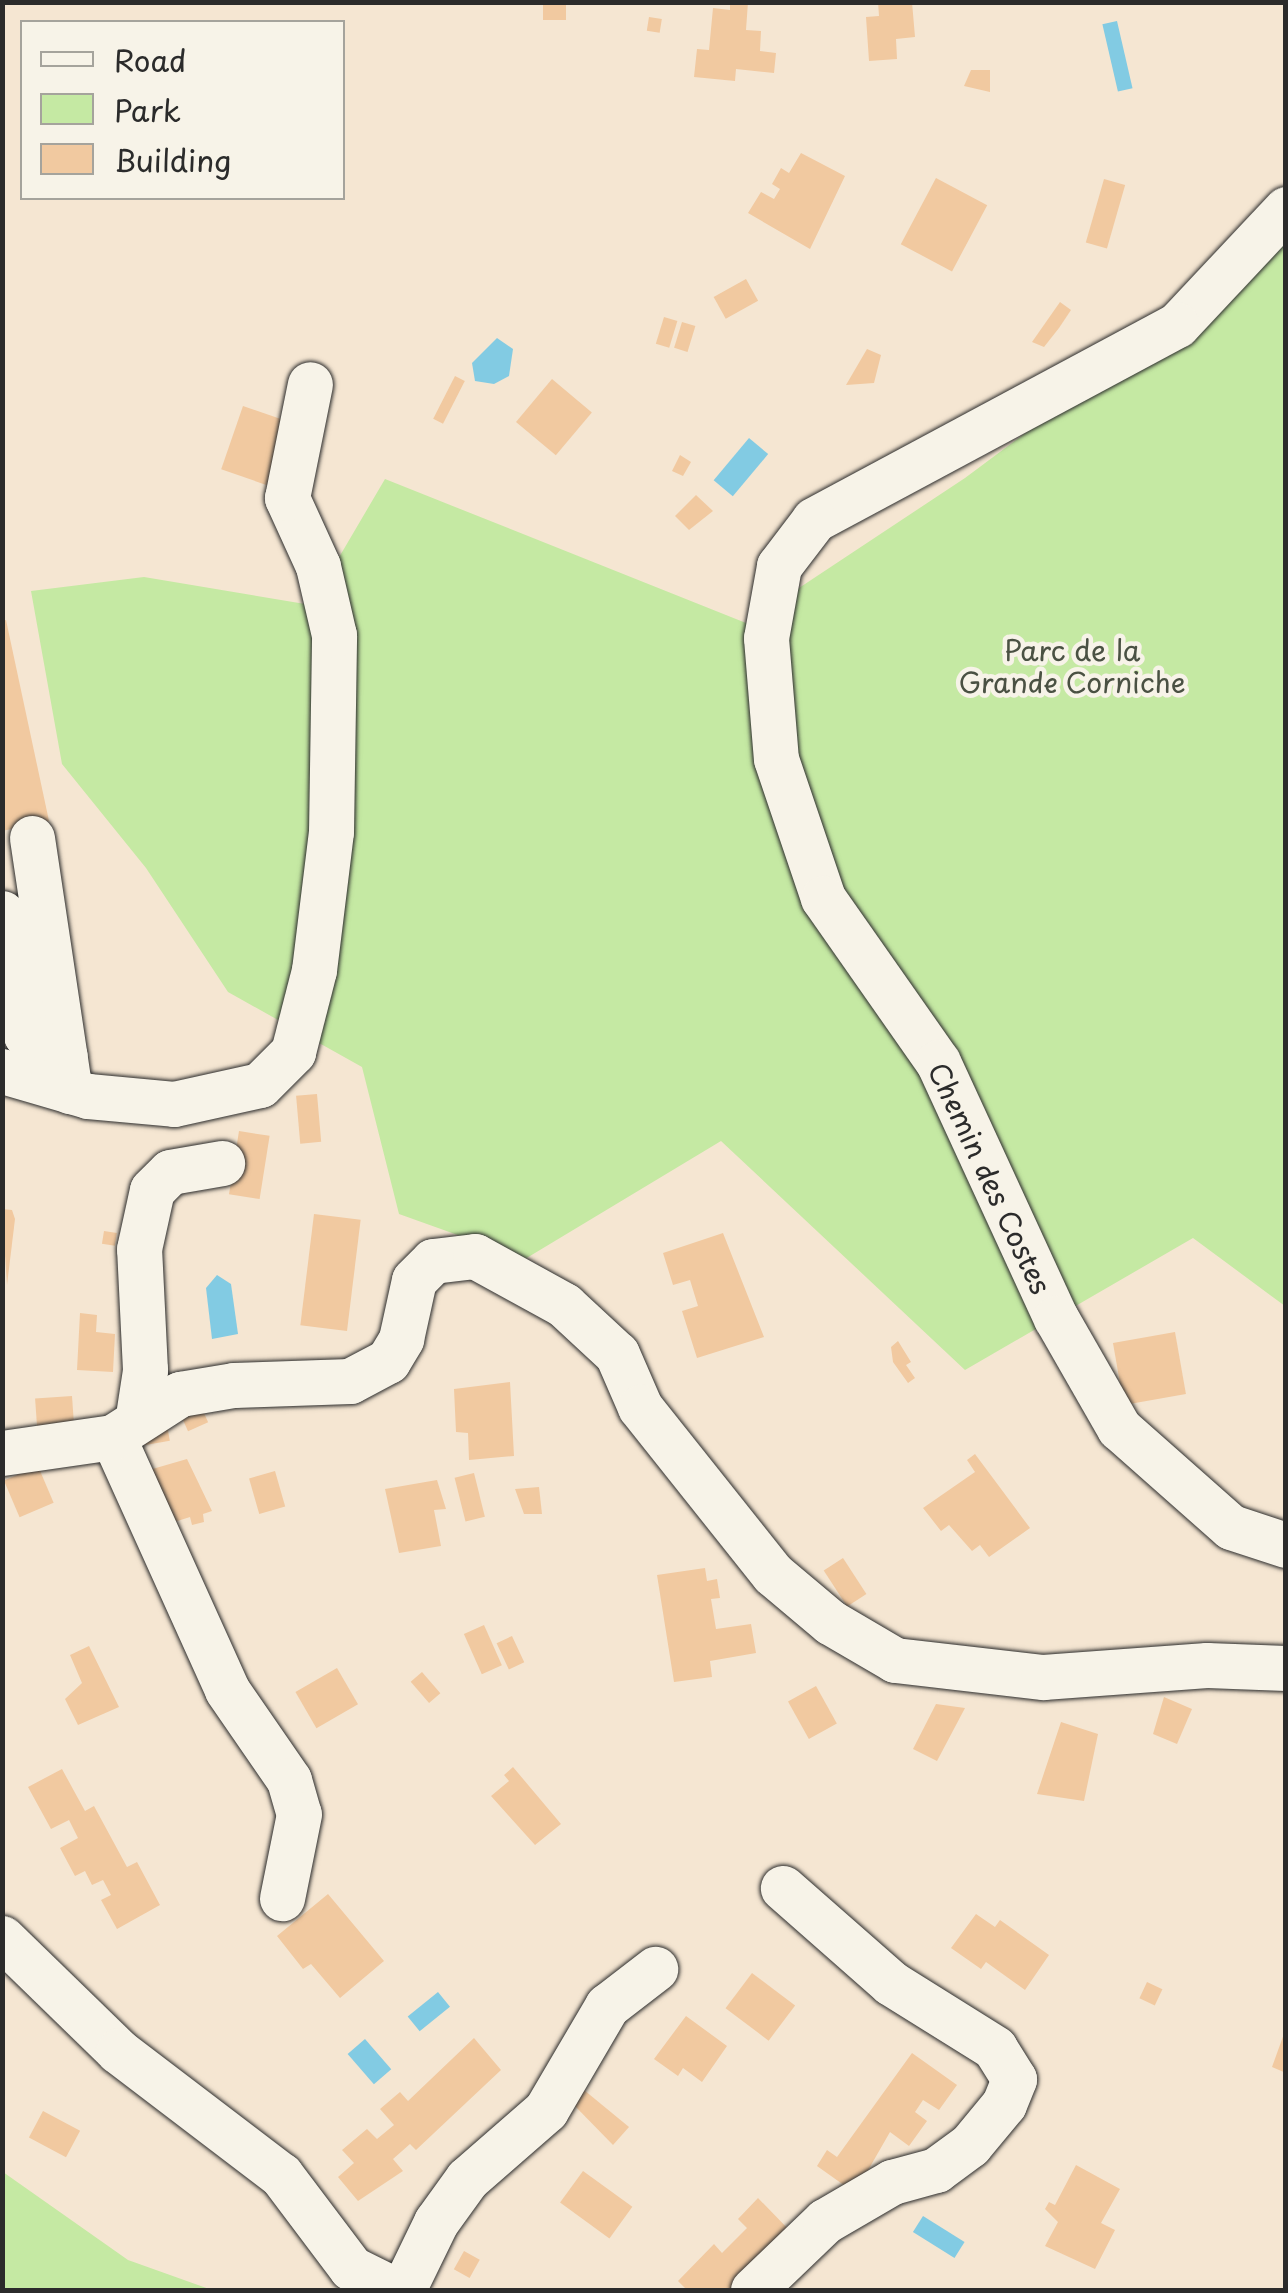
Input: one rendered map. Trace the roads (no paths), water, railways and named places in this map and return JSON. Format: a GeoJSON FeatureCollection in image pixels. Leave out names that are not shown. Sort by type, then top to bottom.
{"type":"FeatureCollection","features":[{"type":"Feature","properties":{"kind":"street","name":"Chemin des Costes"},"geometry":{"type":"LineString","coordinates":[[1286,209],[1177,325],[814,520],[778,566],[766,638],[776,759],[823,898],[938,1062],[1056,1318],[1119,1428],[1231,1528],[1286,1545]]}},
{"type":"Feature","properties":{"kind":"street"},"geometry":{"type":"LineString","coordinates":[[2,1071],[68,1074],[174,1104],[260,1085],[293,1052],[314,970],[331,832],[334,635],[318,566],[287,498],[310,384]]}},
{"type":"Feature","properties":{"kind":"street"},"geometry":{"type":"LineString","coordinates":[[32,838],[68,1074]]}},
{"type":"Feature","properties":{"kind":"street"},"geometry":{"type":"LineString","coordinates":[[2,913],[26,1035],[68,1074]]}},
{"type":"Feature","properties":{"kind":"street"},"geometry":{"type":"LineString","coordinates":[[222,1163],[170,1172],[152,1190],[139,1248],[146,1370],[126,1426],[228,1690],[289,1780],[299,1814],[282,1898]]}},
{"type":"Feature","properties":{"kind":"street"},"geometry":{"type":"LineString","coordinates":[[2,1453],[78,1447],[126,1426],[180,1394],[234,1385],[350,1381],[388,1361],[402,1339],[414,1280],[433,1261],[475,1256],[564,1306],[617,1354],[640,1408],[773,1574],[830,1622],[896,1660],[1043,1676],[1207,1665],[1286,1668]]}},
{"type":"Feature","properties":{"kind":"street"},"geometry":{"type":"LineString","coordinates":[[753,2290],[826,2221],[892,2182],[936,2170],[970,2145],[1004,2104],[1014,2079],[995,2048],[891,1983],[782,1888]]}},
{"type":"Feature","properties":{"kind":"street"},"geometry":{"type":"LineString","coordinates":[[2,1938],[118,2052],[281,2175],[351,2268],[395,2290]]}},
{"type":"Feature","properties":{"kind":"street"},"geometry":{"type":"LineString","coordinates":[[404,2290],[436,2222],[468,2179],[546,2110],[607,2006],[655,1970]]}},
{"type":"Feature","properties":{"kind":"water"},"geometry":{"type":"Polygon","coordinates":[[[1117,21],[1133,88],[1118,92],[1102,24],[1117,21]]]}},
{"type":"Feature","properties":{"kind":"water"},"geometry":{"type":"Polygon","coordinates":[[[497,338],[513,349],[509,376],[494,384],[475,381],[472,363],[497,338]]]}},
{"type":"Feature","properties":{"kind":"water"},"geometry":{"type":"Polygon","coordinates":[[[749,438],[768,454],[733,496],[714,480],[749,438]]]}},
{"type":"Feature","properties":{"kind":"water"},"geometry":{"type":"Polygon","coordinates":[[[217,1275],[231,1284],[238,1334],[212,1339],[206,1288],[217,1275]]]}},
{"type":"Feature","properties":{"kind":"water"},"geometry":{"type":"Polygon","coordinates":[[[438,1992],[450,2007],[420,2031],[408,2017],[438,1992]]]}},
{"type":"Feature","properties":{"kind":"water"},"geometry":{"type":"Polygon","coordinates":[[[365,2039],[391,2069],[374,2084],[348,2054],[365,2039]]]}},
{"type":"Feature","properties":{"kind":"water"},"geometry":{"type":"Polygon","coordinates":[[[923,2216],[965,2242],[954,2258],[913,2232],[923,2216]]]}},
{"type":"Feature","properties":{"kind":"park label","name":"Parc de la Grande Corniche"},"geometry":{"type":"Point","coordinates":[1072,666]}}]}
